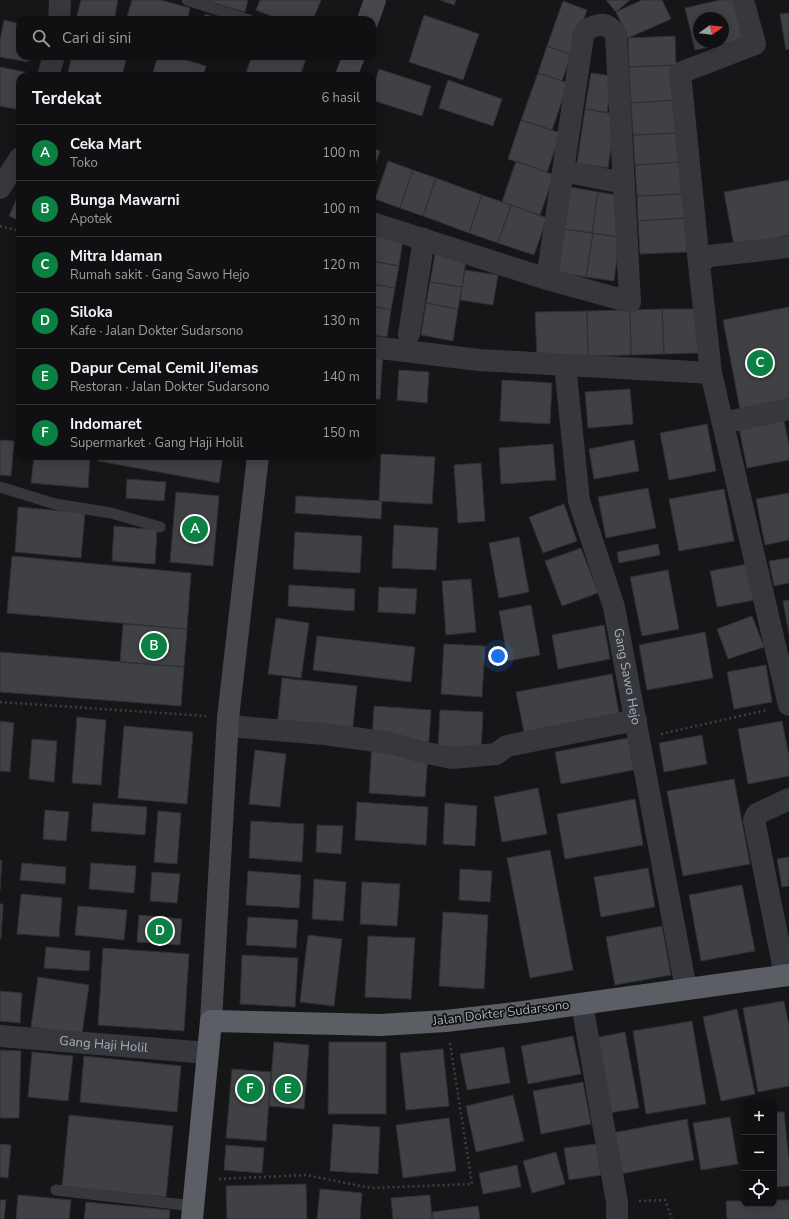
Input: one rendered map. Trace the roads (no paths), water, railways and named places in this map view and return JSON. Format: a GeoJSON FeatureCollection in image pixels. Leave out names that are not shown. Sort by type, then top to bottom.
{"type":"FeatureCollection","features":[{"type":"Feature","properties":{"kind":"highway","name":"Jalan Dokter Sudarsono"},"geometry":{"type":"LineString","coordinates":[[211,1021],[381,1025],[446,1021],[582,1004],[787,975]]}},
{"type":"Feature","properties":{"kind":"highway"},"geometry":{"type":"LineString","coordinates":[[193,1213],[211,1021]]}},
{"type":"Feature","properties":{"kind":"main road"},"geometry":{"type":"LineString","coordinates":[[369,16],[375,0]]}},
{"type":"Feature","properties":{"kind":"main road"},"geometry":{"type":"LineString","coordinates":[[348,72],[352,60]]}},
{"type":"Feature","properties":{"kind":"main road"},"geometry":{"type":"LineString","coordinates":[[211,1021],[228,722],[258,460]]}},
{"type":"Feature","properties":{"kind":"street"},"geometry":{"type":"LineString","coordinates":[[59,16],[60,0]]}},
{"type":"Feature","properties":{"kind":"street"},"geometry":{"type":"LineString","coordinates":[[743,0],[755,44],[680,73],[711,373],[784,660],[789,705]]}},
{"type":"Feature","properties":{"kind":"street"},"geometry":{"type":"LineString","coordinates":[[376,224],[547,279],[630,302],[616,34],[610,26],[603,24],[587,28],[583,36],[547,279]]}},
{"type":"Feature","properties":{"kind":"street"},"geometry":{"type":"LineString","coordinates":[[49,72],[53,60]]}},
{"type":"Feature","properties":{"kind":"street"},"geometry":{"type":"LineString","coordinates":[[0,188],[16,164]]}},
{"type":"Feature","properties":{"kind":"street"},"geometry":{"type":"LineString","coordinates":[[563,171],[624,183]]}},
{"type":"Feature","properties":{"kind":"street"},"geometry":{"type":"LineString","coordinates":[[409,334],[424,239]]}},
{"type":"Feature","properties":{"kind":"street"},"geometry":{"type":"LineString","coordinates":[[699,264],[710,256],[789,247]]}},
{"type":"Feature","properties":{"kind":"street"},"geometry":{"type":"LineString","coordinates":[[376,347],[479,360],[711,373]]}},
{"type":"Feature","properties":{"kind":"street","name":"Gang Sawo Hejo"},"geometry":{"type":"LineString","coordinates":[[565,365],[580,501],[614,607],[686,989]]}},
{"type":"Feature","properties":{"kind":"street"},"geometry":{"type":"LineString","coordinates":[[723,423],[789,409]]}},
{"type":"Feature","properties":{"kind":"street"},"geometry":{"type":"LineString","coordinates":[[228,722],[391,743],[422,752],[452,758],[496,754],[507,746],[638,729]]}},
{"type":"Feature","properties":{"kind":"street"},"geometry":{"type":"LineString","coordinates":[[787,975],[754,820],[757,814],[789,799]]}},
{"type":"Feature","properties":{"kind":"street"},"geometry":{"type":"LineString","coordinates":[[582,1004],[617,1210]]}},
{"type":"Feature","properties":{"kind":"street","name":"Gang Haji Holil"},"geometry":{"type":"LineString","coordinates":[[0,1036],[208,1053]]}},
{"type":"Feature","properties":{"kind":"lane"},"geometry":{"type":"LineString","coordinates":[[187,0],[237,16]]}},
{"type":"Feature","properties":{"kind":"lane"},"geometry":{"type":"LineString","coordinates":[[0,487],[55,504],[111,513],[160,527]]}},
{"type":"Feature","properties":{"kind":"lane"},"geometry":{"type":"LineString","coordinates":[[56,1190],[193,1213]]}},
{"type":"Feature","properties":{"kind":"place","name":"Mitra Idaman"},"geometry":{"type":"Point","coordinates":[760,363]}},
{"type":"Feature","properties":{"kind":"place","name":"Ceka Mart"},"geometry":{"type":"Point","coordinates":[195,529]}},
{"type":"Feature","properties":{"kind":"place","name":"Bunga Mawarni"},"geometry":{"type":"Point","coordinates":[154,646]}},
{"type":"Feature","properties":{"kind":"place","name":"Siloka"},"geometry":{"type":"Point","coordinates":[160,931]}},
{"type":"Feature","properties":{"kind":"place","name":"Indomaret"},"geometry":{"type":"Point","coordinates":[250,1089]}},
{"type":"Feature","properties":{"kind":"place","name":"Dapur Cemal Cemil Ji'emas"},"geometry":{"type":"Point","coordinates":[288,1089]}}]}
